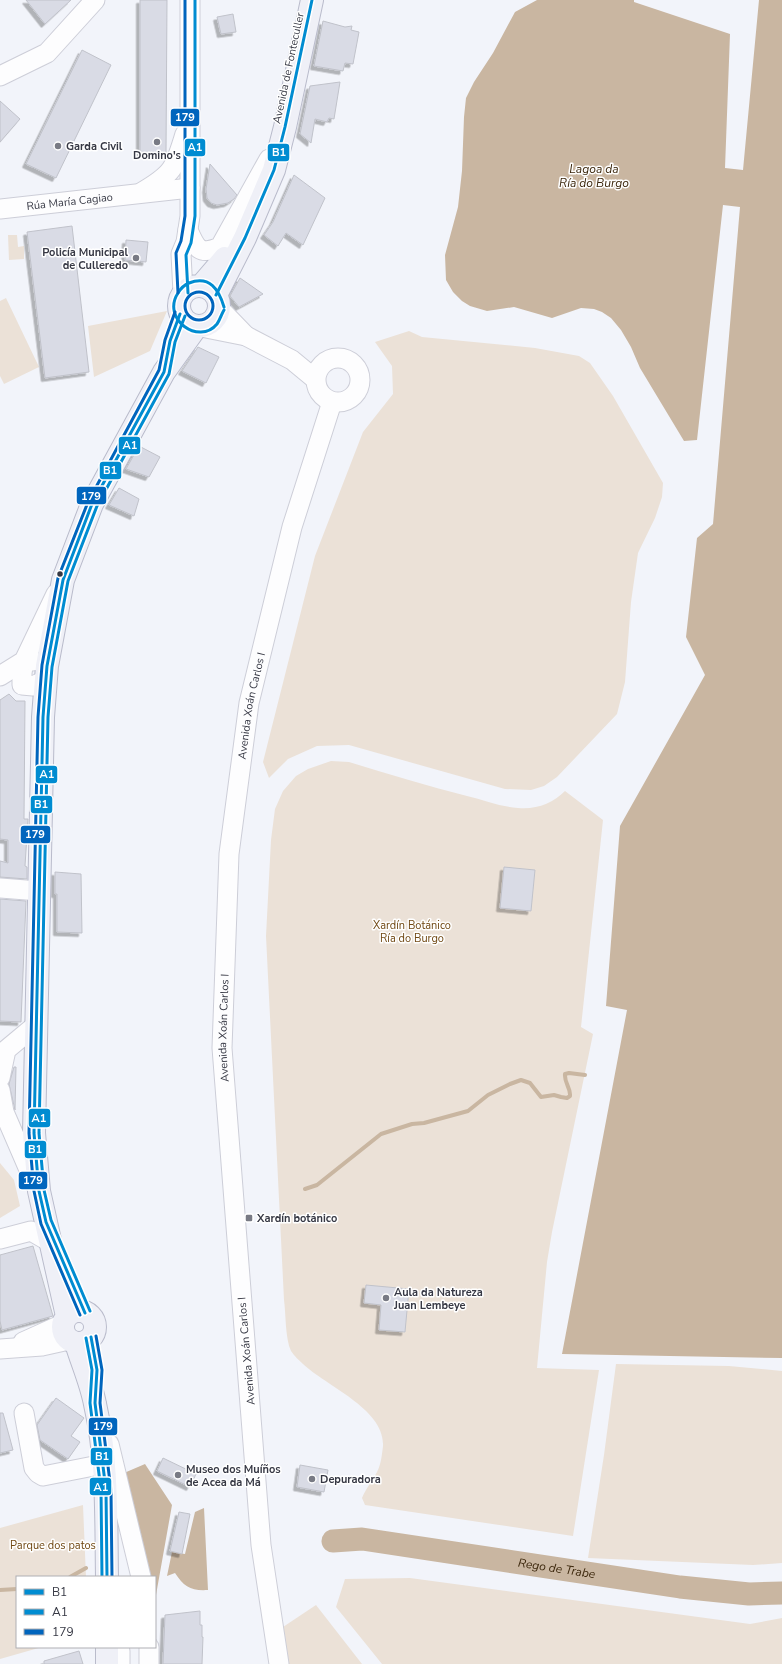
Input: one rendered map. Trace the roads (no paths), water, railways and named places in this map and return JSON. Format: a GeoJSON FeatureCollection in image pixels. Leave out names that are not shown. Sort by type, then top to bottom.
{"type":"FeatureCollection","features":[{"type":"Feature","properties":{"kind":"main road","name":"Avenida de Fonteculler"},"geometry":{"type":"LineString","coordinates":[[199,305],[234,242],[269,160],[302,0]]}},
{"type":"Feature","properties":{"kind":"main road","name":"Avenida de Fonteculler"},"geometry":{"type":"LineString","coordinates":[[199,305],[243,244],[274,170],[285,127],[312,0]]}},
{"type":"Feature","properties":{"kind":"main road"},"geometry":{"type":"LineString","coordinates":[[106,1576],[106,1490],[104,1464],[95,1403],[48,1232],[39,1191],[34,1133],[40,1080],[36,1025],[43,717],[47,673],[63,580],[92,504],[164,372],[170,342],[199,305]]}},
{"type":"Feature","properties":{"kind":"main road"},"geometry":{"type":"LineString","coordinates":[[107,1648],[107,1664]]}},
{"type":"Feature","properties":{"kind":"street"},"geometry":{"type":"LineString","coordinates":[[0,76],[47,54],[95,0]]}},
{"type":"Feature","properties":{"kind":"street"},"geometry":{"type":"LineString","coordinates":[[190,1],[191,112],[190,188],[187,236],[199,305],[246,336],[292,360],[319,371]]}},
{"type":"Feature","properties":{"kind":"street","name":"Rúa María Cagiao"},"geometry":{"type":"LineString","coordinates":[[139,194],[167,176],[178,158],[191,112]]}},
{"type":"Feature","properties":{"kind":"street"},"geometry":{"type":"LineString","coordinates":[[187,236],[201,251],[212,251],[220,247],[269,160]]}},
{"type":"Feature","properties":{"kind":"street","name":"Rúa María Cagiao"},"geometry":{"type":"LineString","coordinates":[[0,209],[190,188]]}},
{"type":"Feature","properties":{"kind":"street"},"geometry":{"type":"LineString","coordinates":[[199,305],[246,336]]}},
{"type":"Feature","properties":{"kind":"street"},"geometry":{"type":"LineString","coordinates":[[336,358],[349,361],[358,371],[360,378],[359,385],[352,397],[339,402],[332,402],[325,399],[319,393],[316,386],[319,371],[336,358]]}},
{"type":"Feature","properties":{"kind":"street","name":"Avenida Xoán Carlos I"},"geometry":{"type":"LineString","coordinates":[[279,1664],[261,1545],[222,1048],[228,854],[250,704],[292,527],[332,402]]}},
{"type":"Feature","properties":{"kind":"street"},"geometry":{"type":"LineString","coordinates":[[43,717],[22,685],[22,673],[24,661],[63,580]]}},
{"type":"Feature","properties":{"kind":"street"},"geometry":{"type":"LineString","coordinates":[[0,676],[24,661],[34,660],[47,673],[33,686],[0,682]]}},
{"type":"Feature","properties":{"kind":"street"},"geometry":{"type":"LineString","coordinates":[[0,888],[39,891]]}},
{"type":"Feature","properties":{"kind":"street"},"geometry":{"type":"LineString","coordinates":[[0,1078],[6,1050],[36,1025]]}},
{"type":"Feature","properties":{"kind":"street"},"geometry":{"type":"LineString","coordinates":[[0,1090],[4,1112],[39,1191]]}},
{"type":"Feature","properties":{"kind":"street"},"geometry":{"type":"LineString","coordinates":[[0,1239],[31,1231],[48,1232]]}},
{"type":"Feature","properties":{"kind":"street"},"geometry":{"type":"LineString","coordinates":[[4,1349],[75,1329]]}},
{"type":"Feature","properties":{"kind":"street"},"geometry":{"type":"LineString","coordinates":[[95,1403],[111,1450],[141,1576]]}},
{"type":"Feature","properties":{"kind":"street"},"geometry":{"type":"LineString","coordinates":[[24,1413],[34,1468],[38,1473],[43,1476],[104,1464]]}},
{"type":"Feature","properties":{"kind":"street"},"geometry":{"type":"LineString","coordinates":[[118,1648],[120,1651],[120,1664]]}},
{"type":"Feature","properties":{"kind":"street"},"geometry":{"type":"LineString","coordinates":[[149,1648],[149,1664]]}},
{"type":"Feature","properties":{"kind":"water","name":"Lagoa da Ría do Burgo"},"geometry":{"type":"Polygon","coordinates":[[[537,0],[634,0],[634,2],[730,34],[725,168],[743,170],[759,0],[782,0],[782,1358],[562,1354],[627,1010],[606,1006],[620,826],[705,675],[686,637],[697,538],[713,524],[740,207],[723,205],[697,440],[684,441],[640,368],[631,347],[621,330],[611,318],[602,312],[594,309],[581,308],[552,318],[514,307],[487,311],[470,306],[462,301],[453,292],[446,280],[445,255],[458,207],[462,171],[466,98],[515,12],[537,0]]]}},
{"type":"Feature","properties":{"kind":"water"},"geometry":{"type":"Polygon","coordinates":[[[145,1464],[172,1505],[156,1595],[156,1576],[151,1576],[124,1473],[145,1464]]]}},
{"type":"Feature","properties":{"kind":"water"},"geometry":{"type":"Polygon","coordinates":[[[204,1508],[208,1590],[197,1590],[185,1585],[175,1573],[167,1576],[172,1552],[185,1554],[195,1512],[204,1508]]]}},
{"type":"Feature","properties":{"kind":"waterway"},"geometry":{"type":"LineString","coordinates":[[305,1189],[317,1185],[381,1134],[412,1124],[424,1123],[468,1111],[488,1095],[521,1080],[530,1083],[541,1097],[554,1095],[567,1098],[570,1096],[570,1090],[565,1074],[585,1075]]}},
{"type":"Feature","properties":{"kind":"waterway","name":"Rego de Trabe"},"geometry":{"type":"LineString","coordinates":[[333,1541],[362,1539],[680,1587],[749,1594],[782,1593]]}},
{"type":"Feature","properties":{"kind":"waterway","name":"Rego de Trabe"},"geometry":{"type":"LineString","coordinates":[[72,1576],[86,1568]]}},
{"type":"Feature","properties":{"kind":"waterway","name":"Rego de Trabe"},"geometry":{"type":"LineString","coordinates":[[0,1590],[16,1589]]}},
{"type":"Feature","properties":{"kind":"place","name":"Domino's"},"geometry":{"type":"Point","coordinates":[157,142]}},
{"type":"Feature","properties":{"kind":"place","name":"Garda Civil"},"geometry":{"type":"Point","coordinates":[58,146]}},
{"type":"Feature","properties":{"kind":"place","name":"Policía Municipal de Culleredo"},"geometry":{"type":"Point","coordinates":[136,258]}},
{"type":"Feature","properties":{"kind":"place","name":"Xardín botánico"},"geometry":{"type":"Point","coordinates":[249,1218]}},
{"type":"Feature","properties":{"kind":"place","name":"Aula da Natureza Juan Lembeye"},"geometry":{"type":"Point","coordinates":[386,1298]}},
{"type":"Feature","properties":{"kind":"place","name":"Museo dos Muíños de Acea da Má"},"geometry":{"type":"Point","coordinates":[178,1475]}},
{"type":"Feature","properties":{"kind":"place","name":"Depuradora"},"geometry":{"type":"Point","coordinates":[312,1479]}},
{"type":"Feature","properties":{"kind":"park label","name":"Xardín Botánico Ría do Burgo"},"geometry":{"type":"Point","coordinates":[412,931]}},
{"type":"Feature","properties":{"kind":"park label","name":"Parque dos patos"},"geometry":{"type":"Point","coordinates":[53,1545]}}]}
